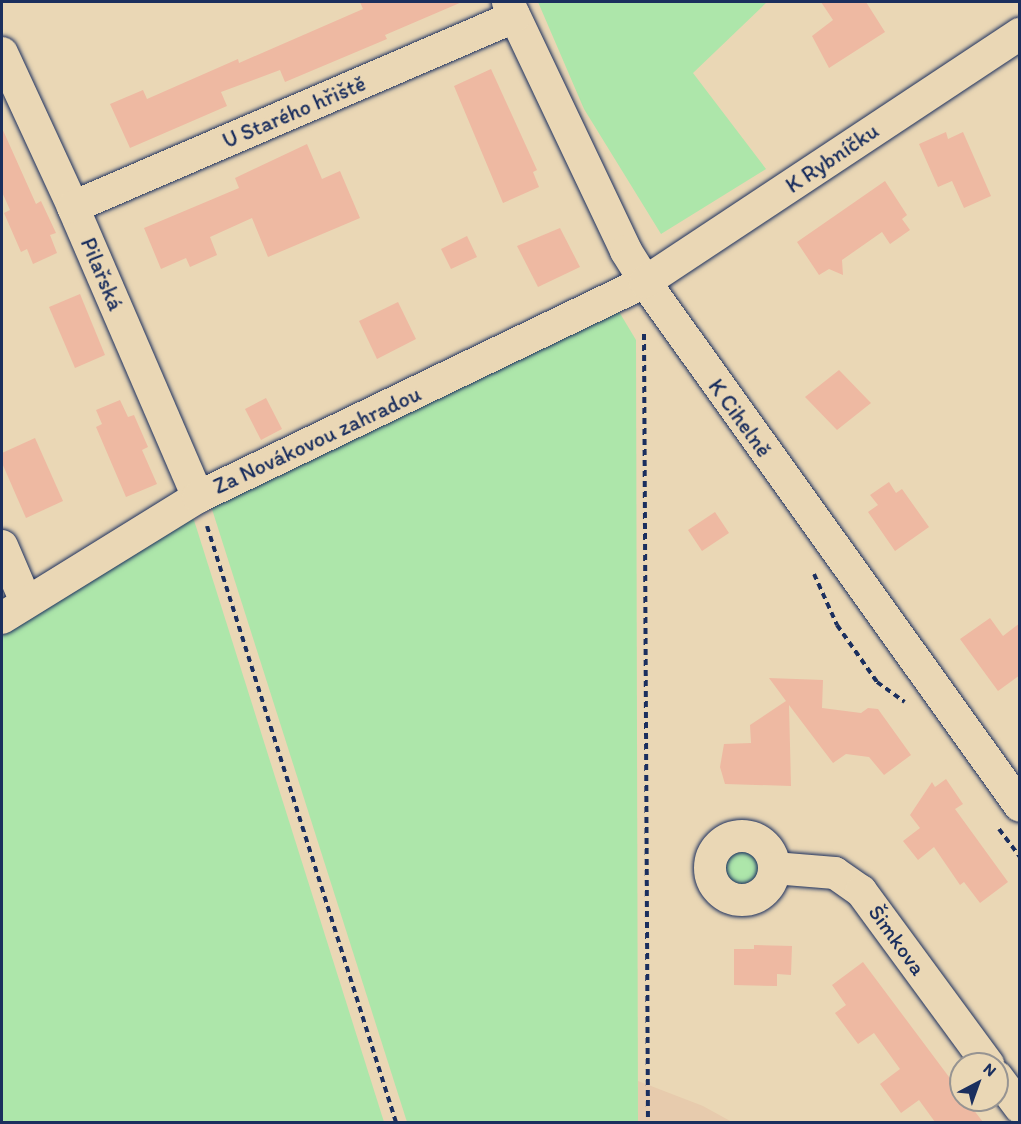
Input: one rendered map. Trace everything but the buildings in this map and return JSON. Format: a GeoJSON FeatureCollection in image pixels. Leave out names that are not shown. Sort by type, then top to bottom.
{"type":"FeatureCollection","features":[{"type":"Feature","properties":{"kind":"street","name":"U Starého hřiště"},"geometry":{"type":"LineString","coordinates":[[73,207],[511,9]]}},
{"type":"Feature","properties":{"kind":"street","name":"K Cihelně"},"geometry":{"type":"LineString","coordinates":[[511,9],[626,251],[645,282],[1020,807]]}},
{"type":"Feature","properties":{"kind":"street","name":"K Rybníčku"},"geometry":{"type":"LineString","coordinates":[[645,282],[1020,34]]}},
{"type":"Feature","properties":{"kind":"street","name":"Pilařská"},"geometry":{"type":"LineString","coordinates":[[2,53],[73,207],[198,497]]}},
{"type":"Feature","properties":{"kind":"street","name":"Za Novákovou zahradou"},"geometry":{"type":"LineString","coordinates":[[14,610],[198,497],[645,282]]}},
{"type":"Feature","properties":{"kind":"street"},"geometry":{"type":"LineString","coordinates":[[2,546],[14,610]]}},
{"type":"Feature","properties":{"kind":"street","name":"Šimkova"},"geometry":{"type":"LineString","coordinates":[[774,868],[835,873],[861,891],[979,1052]]}},
{"type":"Feature","properties":{"kind":"street"},"geometry":{"type":"LineString","coordinates":[[1009,1093],[1020,1107]]}},
{"type":"Feature","properties":{"kind":"path"},"geometry":{"type":"LineString","coordinates":[[645,336],[644,786],[648,1122]]}},
{"type":"Feature","properties":{"kind":"path"},"geometry":{"type":"LineString","coordinates":[[198,497],[396,1122]]}},
{"type":"Feature","properties":{"kind":"path"},"geometry":{"type":"LineString","coordinates":[[809,564],[837,625],[877,682],[909,708]]}},
{"type":"Feature","properties":{"kind":"path"},"geometry":{"type":"LineString","coordinates":[[992,820],[1020,857]]}},
{"type":"Feature","properties":{"kind":"shaded area"},"geometry":{"type":"Polygon","coordinates":[[[638,1081],[703,1106],[732,1122],[638,1122],[638,1081]]]}},
{"type":"Feature","properties":{"kind":"green space"},"geometry":{"type":"Polygon","coordinates":[[[538,2],[767,2],[693,73],[766,169],[661,234],[584,109],[538,2]]]}},
{"type":"Feature","properties":{"kind":"green space"},"geometry":{"type":"Polygon","coordinates":[[[618,310],[636,340],[638,1122],[407,1122],[211,506],[618,310]]]}},
{"type":"Feature","properties":{"kind":"green space"},"geometry":{"type":"Polygon","coordinates":[[[193,517],[384,1122],[2,1122],[2,636],[193,517]]]}},
{"type":"Feature","properties":{"kind":"green space"},"geometry":{"type":"Polygon","coordinates":[[[743,849],[756,855],[762,868],[756,881],[743,887],[730,881],[724,868],[730,855],[743,849]]]}}]}
